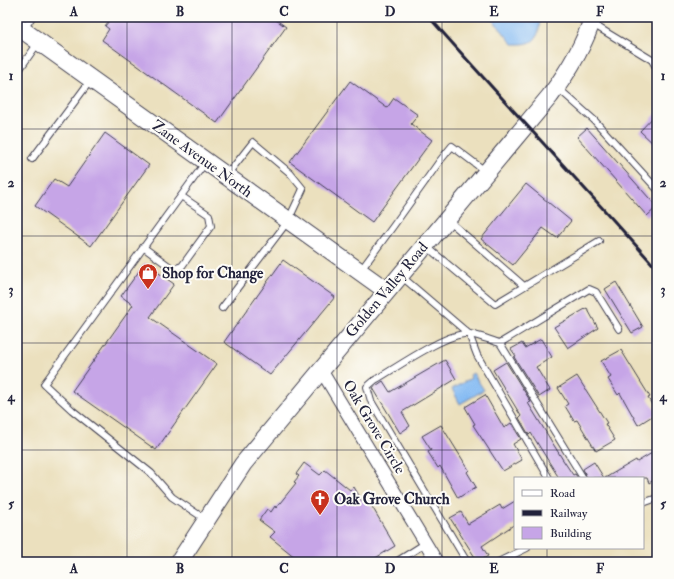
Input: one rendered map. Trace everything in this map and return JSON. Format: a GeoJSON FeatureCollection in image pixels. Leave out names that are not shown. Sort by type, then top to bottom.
{"type":"FeatureCollection","features":[{"type":"Feature","properties":{"kind":"street","name":"Golden Valley Road"},"geometry":{"type":"LineString","coordinates":[[179,562],[243,464],[557,87],[572,64],[584,41],[592,20]]}},
{"type":"Feature","properties":{"kind":"street","name":"Zane Avenue North"},"geometry":{"type":"LineString","coordinates":[[24,25],[38,42],[386,291]]}},
{"type":"Feature","properties":{"kind":"street","name":"Oak Grove Circle"},"geometry":{"type":"LineString","coordinates":[[321,370],[437,562]]}},
{"type":"Feature","properties":{"kind":"lane"},"geometry":{"type":"LineString","coordinates":[[574,17],[592,20],[652,60],[657,69]]}},
{"type":"Feature","properties":{"kind":"lane"},"geometry":{"type":"LineString","coordinates":[[17,73],[38,42]]}},
{"type":"Feature","properties":{"kind":"lane"},"geometry":{"type":"LineString","coordinates":[[32,158],[91,80]]}},
{"type":"Feature","properties":{"kind":"lane"},"geometry":{"type":"LineString","coordinates":[[557,87],[594,120],[657,189]]}},
{"type":"Feature","properties":{"kind":"lane"},"geometry":{"type":"LineString","coordinates":[[222,308],[288,221],[303,189],[290,173],[253,142],[226,176]]}},
{"type":"Feature","properties":{"kind":"lane"},"geometry":{"type":"LineString","coordinates":[[359,272],[452,146],[486,172]]}},
{"type":"Feature","properties":{"kind":"lane"},"geometry":{"type":"LineString","coordinates":[[206,162],[44,384],[72,410],[151,473],[172,497],[206,520]]}},
{"type":"Feature","properties":{"kind":"lane"},"geometry":{"type":"LineString","coordinates":[[143,247],[173,269],[182,266],[211,226],[209,215],[181,196]]}},
{"type":"Feature","properties":{"kind":"lane"},"geometry":{"type":"LineString","coordinates":[[446,219],[524,286]]}},
{"type":"Feature","properties":{"kind":"lane"},"geometry":{"type":"LineString","coordinates":[[425,245],[495,304],[599,241]]}},
{"type":"Feature","properties":{"kind":"lane"},"geometry":{"type":"LineString","coordinates":[[400,275],[469,334],[477,355],[549,477]]}},
{"type":"Feature","properties":{"kind":"lane"},"geometry":{"type":"LineString","coordinates":[[500,343],[589,289],[596,292],[619,329]]}},
{"type":"Feature","properties":{"kind":"lane"},"geometry":{"type":"LineString","coordinates":[[467,562],[371,401],[367,388],[375,380],[442,340],[457,334],[469,334],[500,343],[582,477]]}},
{"type":"Feature","properties":{"kind":"lane"},"geometry":{"type":"LineString","coordinates":[[644,503],[657,498]]}},
{"type":"Feature","properties":{"kind":"lane"},"geometry":{"type":"LineString","coordinates":[[396,562],[426,544]]}},
{"type":"Feature","properties":{"kind":"lane"},"geometry":{"type":"LineString","coordinates":[[498,562],[525,549]]}},
{"type":"Feature","properties":{"kind":"water"},"geometry":{"type":"Polygon","coordinates":[[[488,17],[540,17],[539,31],[535,39],[531,42],[513,44],[488,17]]]}},
{"type":"Feature","properties":{"kind":"water"},"geometry":{"type":"Polygon","coordinates":[[[473,373],[484,390],[460,404],[452,389],[471,378],[470,375],[473,373]]]}},
{"type":"Feature","properties":{"kind":"building"},"geometry":{"type":"Polygon","coordinates":[[[112,17],[272,17],[286,27],[217,123],[102,40],[109,29],[105,26],[112,17]]]}},
{"type":"Feature","properties":{"kind":"building"},"geometry":{"type":"Polygon","coordinates":[[[350,81],[387,108],[394,98],[418,115],[411,124],[432,140],[372,222],[290,162],[350,81]]]}},
{"type":"Feature","properties":{"kind":"building"},"geometry":{"type":"Polygon","coordinates":[[[657,113],[657,147],[640,131],[657,113]]]}},
{"type":"Feature","properties":{"kind":"building"},"geometry":{"type":"Polygon","coordinates":[[[587,128],[657,207],[647,216],[577,137],[587,128]]]}},
{"type":"Feature","properties":{"kind":"building"},"geometry":{"type":"Polygon","coordinates":[[[105,133],[149,165],[91,246],[35,206],[54,179],[67,187],[105,133]]]}},
{"type":"Feature","properties":{"kind":"building"},"geometry":{"type":"Polygon","coordinates":[[[526,184],[571,221],[557,238],[543,228],[513,265],[481,239],[526,184]]]}},
{"type":"Feature","properties":{"kind":"building"},"geometry":{"type":"Polygon","coordinates":[[[283,260],[335,297],[270,375],[224,342],[283,260]]]}},
{"type":"Feature","properties":{"kind":"building"},"geometry":{"type":"Polygon","coordinates":[[[145,263],[174,284],[150,317],[217,364],[156,450],[72,391],[133,305],[121,296],[145,263]]]}},
{"type":"Feature","properties":{"kind":"building"},"geometry":{"type":"Polygon","coordinates":[[[616,282],[643,327],[632,333],[605,289],[616,282]]]}},
{"type":"Feature","properties":{"kind":"building"},"geometry":{"type":"Polygon","coordinates":[[[587,308],[598,328],[568,348],[554,327],[587,308]]]}},
{"type":"Feature","properties":{"kind":"building"},"geometry":{"type":"Polygon","coordinates":[[[541,339],[552,357],[536,367],[550,390],[539,397],[514,357],[516,356],[511,349],[522,343],[525,348],[541,339]]]}},
{"type":"Feature","properties":{"kind":"building"},"geometry":{"type":"Polygon","coordinates":[[[621,350],[650,397],[648,398],[657,413],[638,425],[620,393],[618,395],[608,379],[611,377],[601,361],[621,350]]]}},
{"type":"Feature","properties":{"kind":"building"},"geometry":{"type":"Polygon","coordinates":[[[445,360],[456,379],[402,412],[410,426],[400,433],[373,388],[383,381],[390,392],[445,360]]]}},
{"type":"Feature","properties":{"kind":"building"},"geometry":{"type":"Polygon","coordinates":[[[506,362],[531,402],[528,403],[563,460],[573,475],[575,474],[577,477],[558,477],[531,433],[529,435],[519,418],[521,416],[493,370],[506,362]]]}},
{"type":"Feature","properties":{"kind":"building"},"geometry":{"type":"Polygon","coordinates":[[[577,376],[607,423],[605,424],[615,440],[596,451],[577,420],[574,421],[565,406],[568,404],[558,388],[577,376]]]}},
{"type":"Feature","properties":{"kind":"building"},"geometry":{"type":"Polygon","coordinates":[[[485,395],[504,428],[511,423],[521,439],[513,444],[522,460],[503,471],[473,425],[475,424],[465,407],[485,395]]]}},
{"type":"Feature","properties":{"kind":"building"},"geometry":{"type":"Polygon","coordinates":[[[441,425],[469,470],[467,472],[476,487],[458,498],[440,466],[438,468],[428,452],[431,450],[422,436],[441,425]]]}},
{"type":"Feature","properties":{"kind":"building"},"geometry":{"type":"Polygon","coordinates":[[[657,450],[657,478],[649,483],[647,478],[644,477],[607,477],[636,460],[637,462],[657,450]]]}},
{"type":"Feature","properties":{"kind":"building"},"geometry":{"type":"Polygon","coordinates":[[[594,462],[603,477],[587,477],[583,469],[594,462]]]}},
{"type":"Feature","properties":{"kind":"building","name":"Oak Grove Church"},"geometry":{"type":"Polygon","coordinates":[[[304,463],[320,475],[325,470],[350,490],[354,487],[362,501],[367,498],[395,546],[369,562],[301,562],[270,537],[275,532],[259,520],[267,509],[271,512],[275,506],[276,508],[296,483],[294,482],[299,476],[296,474],[304,463]]]}},
{"type":"Feature","properties":{"kind":"building"},"geometry":{"type":"Polygon","coordinates":[[[514,502],[514,525],[482,546],[488,556],[478,562],[450,518],[461,512],[468,524],[500,505],[502,509],[514,502]]]}},
{"type":"Feature","properties":{"kind":"railway"},"geometry":{"type":"LineString","coordinates":[[429,17],[657,269]]}},
{"type":"Feature","properties":{"kind":"place","name":"Shop for Change"},"geometry":{"type":"Point","coordinates":[148,290]}},
{"type":"Feature","properties":{"kind":"place","name":"Oak Grove Church"},"geometry":{"type":"Point","coordinates":[320,516]}}]}
